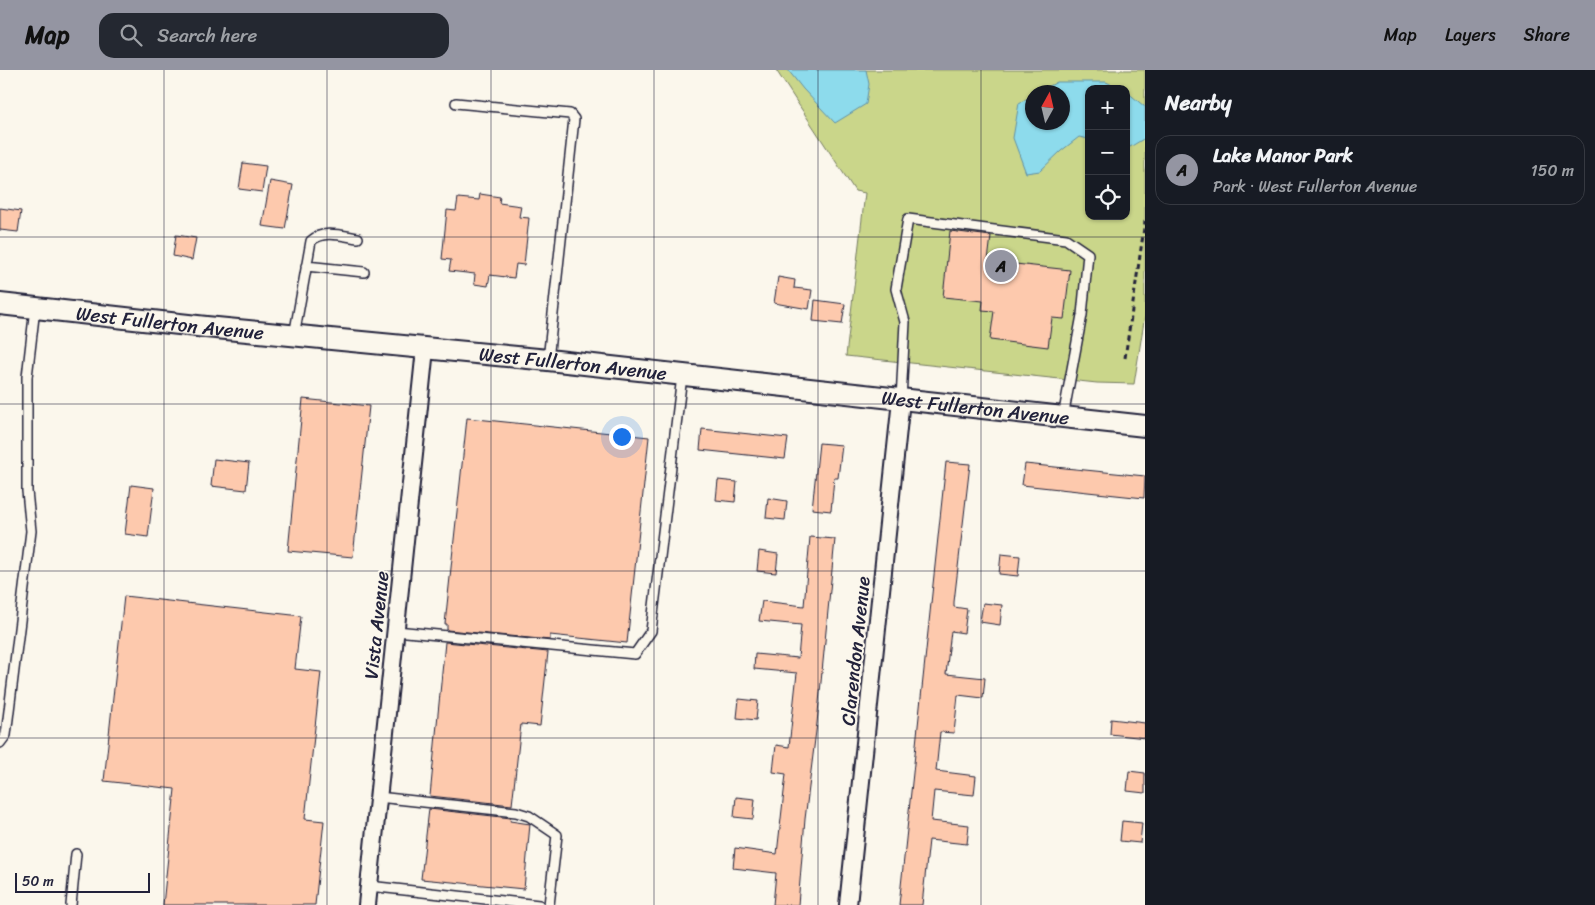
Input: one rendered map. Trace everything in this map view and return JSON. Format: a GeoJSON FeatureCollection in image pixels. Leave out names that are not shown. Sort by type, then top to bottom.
{"type":"FeatureCollection","features":[{"type":"Feature","properties":{"kind":"street","name":"West Fullerton Avenue"},"geometry":{"type":"LineString","coordinates":[[0,304],[294,336],[548,360],[1145,426]]}},
{"type":"Feature","properties":{"kind":"street","name":"Vista Avenue"},"geometry":{"type":"LineString","coordinates":[[367,905],[425,349]]}},
{"type":"Feature","properties":{"kind":"street","name":"Clarendon Avenue"},"geometry":{"type":"LineString","coordinates":[[848,905],[901,400]]}},
{"type":"Feature","properties":{"kind":"lane"},"geometry":{"type":"LineString","coordinates":[[456,103],[570,114],[574,119],[548,360]]}},
{"type":"Feature","properties":{"kind":"lane"},"geometry":{"type":"LineString","coordinates":[[901,400],[905,322],[896,289],[908,219],[1066,239],[1088,254],[1082,315],[1063,417]]}},
{"type":"Feature","properties":{"kind":"lane"},"geometry":{"type":"LineString","coordinates":[[294,336],[311,241],[315,237],[324,234],[358,238]]}},
{"type":"Feature","properties":{"kind":"lane"},"geometry":{"type":"LineString","coordinates":[[306,266],[364,272]]}},
{"type":"Feature","properties":{"kind":"lane"},"geometry":{"type":"LineString","coordinates":[[0,743],[6,735],[31,531],[27,491],[27,377],[36,308]]}},
{"type":"Feature","properties":{"kind":"lane"},"geometry":{"type":"LineString","coordinates":[[396,631],[634,654],[651,631],[682,376]]}},
{"type":"Feature","properties":{"kind":"lane"},"geometry":{"type":"LineString","coordinates":[[378,797],[516,812],[530,816],[557,835],[549,905]]}},
{"type":"Feature","properties":{"kind":"lane"},"geometry":{"type":"LineString","coordinates":[[71,905],[76,854]]}},
{"type":"Feature","properties":{"kind":"lane"},"geometry":{"type":"LineString","coordinates":[[369,886],[539,905]]}},
{"type":"Feature","properties":{"kind":"path"},"geometry":{"type":"LineString","coordinates":[[1125,358],[1145,221]]}},
{"type":"Feature","properties":{"kind":"green space"},"geometry":{"type":"Polygon","coordinates":[[[776,70],[1145,70],[1145,315],[1134,384],[1097,383],[846,356],[865,193],[855,191],[776,70]]]}},
{"type":"Feature","properties":{"kind":"water"},"geometry":{"type":"Polygon","coordinates":[[[788,70],[866,70],[869,84],[866,104],[835,123],[788,70]]]}},
{"type":"Feature","properties":{"kind":"water"},"geometry":{"type":"Polygon","coordinates":[[[1057,82],[1106,82],[1112,85],[1085,85],[1085,138],[1079,137],[1040,171],[1026,173],[1013,138],[1019,103],[1025,100],[1025,130],[1070,130],[1070,85],[1052,85],[1057,82]]]}},
{"type":"Feature","properties":{"kind":"water"},"geometry":{"type":"Polygon","coordinates":[[[1130,94],[1145,107],[1145,138],[1130,147],[1130,94]]]}},
{"type":"Feature","properties":{"kind":"building"},"geometry":{"type":"Polygon","coordinates":[[[243,163],[266,166],[262,192],[239,189],[243,163]]]}},
{"type":"Feature","properties":{"kind":"building"},"geometry":{"type":"Polygon","coordinates":[[[270,181],[293,185],[285,229],[262,226],[270,181]]]}},
{"type":"Feature","properties":{"kind":"building"},"geometry":{"type":"Polygon","coordinates":[[[480,194],[500,197],[499,203],[521,206],[519,217],[529,218],[524,265],[516,264],[514,278],[490,275],[488,286],[474,284],[475,274],[449,271],[451,260],[442,259],[447,210],[456,211],[458,198],[479,200],[480,194]]]}},
{"type":"Feature","properties":{"kind":"building"},"geometry":{"type":"Polygon","coordinates":[[[0,208],[21,211],[18,232],[0,230],[0,208]]]}},
{"type":"Feature","properties":{"kind":"building"},"geometry":{"type":"Polygon","coordinates":[[[950,231],[991,236],[988,261],[1070,270],[1064,319],[1052,318],[1048,347],[990,340],[994,311],[982,310],[983,301],[943,297],[950,231]]]}},
{"type":"Feature","properties":{"kind":"building"},"geometry":{"type":"Polygon","coordinates":[[[176,235],[196,238],[192,260],[173,256],[176,235]]]}},
{"type":"Feature","properties":{"kind":"building"},"geometry":{"type":"Polygon","coordinates":[[[778,277],[795,280],[794,288],[812,290],[809,309],[774,303],[778,277]]]}},
{"type":"Feature","properties":{"kind":"building"},"geometry":{"type":"Polygon","coordinates":[[[815,300],[845,304],[842,324],[813,321],[815,300]]]}},
{"type":"Feature","properties":{"kind":"building"},"geometry":{"type":"Polygon","coordinates":[[[303,399],[369,406],[353,557],[288,551],[303,399]]]}},
{"type":"Feature","properties":{"kind":"building"},"geometry":{"type":"Polygon","coordinates":[[[467,418],[649,437],[627,643],[550,635],[550,640],[447,630],[447,624],[445,624],[467,418]]]}},
{"type":"Feature","properties":{"kind":"building"},"geometry":{"type":"Polygon","coordinates":[[[702,429],[788,438],[785,459],[700,450],[702,429]]]}},
{"type":"Feature","properties":{"kind":"building"},"geometry":{"type":"Polygon","coordinates":[[[819,443],[842,445],[838,478],[834,478],[831,511],[812,509],[819,443]]]}},
{"type":"Feature","properties":{"kind":"building"},"geometry":{"type":"Polygon","coordinates":[[[214,459],[249,463],[246,490],[211,486],[214,459]]]}},
{"type":"Feature","properties":{"kind":"building"},"geometry":{"type":"Polygon","coordinates":[[[946,462],[970,464],[954,602],[954,607],[967,609],[964,633],[951,631],[946,674],[985,678],[983,698],[958,695],[954,733],[940,732],[936,771],[976,776],[974,795],[934,791],[931,821],[969,825],[967,844],[929,840],[922,905],[899,905],[946,462]]]}},
{"type":"Feature","properties":{"kind":"building"},"geometry":{"type":"Polygon","coordinates":[[[1025,464],[1145,476],[1144,498],[1022,485],[1025,464]]]}},
{"type":"Feature","properties":{"kind":"building"},"geometry":{"type":"Polygon","coordinates":[[[718,480],[737,482],[735,502],[716,500],[718,480]]]}},
{"type":"Feature","properties":{"kind":"building"},"geometry":{"type":"Polygon","coordinates":[[[131,485],[154,488],[148,537],[125,534],[131,485]]]}},
{"type":"Feature","properties":{"kind":"building"},"geometry":{"type":"Polygon","coordinates":[[[768,498],[787,501],[785,520],[766,518],[768,498]]]}},
{"type":"Feature","properties":{"kind":"building"},"geometry":{"type":"Polygon","coordinates":[[[810,537],[835,539],[817,723],[805,819],[798,905],[773,905],[776,873],[733,868],[735,848],[777,854],[786,774],[773,772],[776,745],[789,747],[797,673],[754,669],[755,654],[798,658],[801,625],[759,621],[762,601],[804,606],[810,537]]]}},
{"type":"Feature","properties":{"kind":"building"},"geometry":{"type":"Polygon","coordinates":[[[759,551],[778,554],[776,573],[757,571],[759,551]]]}},
{"type":"Feature","properties":{"kind":"building"},"geometry":{"type":"Polygon","coordinates":[[[1001,554],[1020,556],[1018,576],[999,574],[1001,554]]]}},
{"type":"Feature","properties":{"kind":"building"},"geometry":{"type":"Polygon","coordinates":[[[124,596],[301,616],[295,669],[321,672],[305,819],[324,821],[315,905],[163,905],[175,789],[104,781],[124,596]]]}},
{"type":"Feature","properties":{"kind":"building"},"geometry":{"type":"Polygon","coordinates":[[[983,603],[1002,605],[1000,625],[980,622],[983,603]]]}},
{"type":"Feature","properties":{"kind":"building"},"geometry":{"type":"Polygon","coordinates":[[[445,642],[548,652],[540,726],[521,724],[512,805],[430,796],[445,642]]]}},
{"type":"Feature","properties":{"kind":"building"},"geometry":{"type":"Polygon","coordinates":[[[739,699],[758,701],[756,720],[737,718],[739,699]]]}},
{"type":"Feature","properties":{"kind":"building"},"geometry":{"type":"Polygon","coordinates":[[[1111,719],[1145,723],[1145,738],[1110,734],[1111,719]]]}},
{"type":"Feature","properties":{"kind":"building"},"geometry":{"type":"Polygon","coordinates":[[[1129,771],[1145,773],[1145,793],[1127,791],[1129,771]]]}},
{"type":"Feature","properties":{"kind":"building"},"geometry":{"type":"Polygon","coordinates":[[[736,797],[755,799],[753,819],[734,817],[736,797]]]}},
{"type":"Feature","properties":{"kind":"building"},"geometry":{"type":"Polygon","coordinates":[[[429,809],[511,818],[510,821],[530,824],[524,889],[421,879],[429,809]]]}},
{"type":"Feature","properties":{"kind":"building"},"geometry":{"type":"Polygon","coordinates":[[[1122,821],[1142,823],[1140,843],[1120,841],[1122,821]]]}},
{"type":"Feature","properties":{"kind":"place","name":"Lake Manor Park"},"geometry":{"type":"Point","coordinates":[1001,266]}}]}
